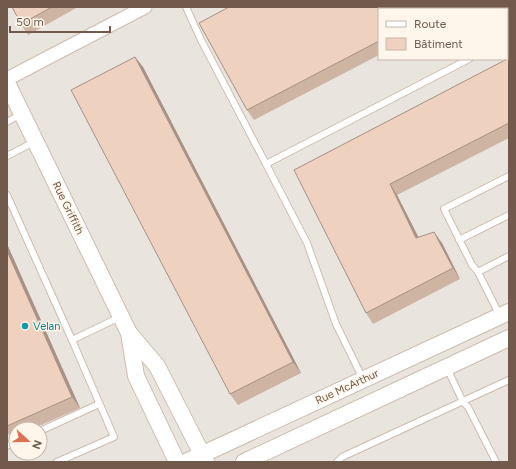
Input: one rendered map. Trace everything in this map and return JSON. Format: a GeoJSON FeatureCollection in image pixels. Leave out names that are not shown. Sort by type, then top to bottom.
{"type":"FeatureCollection","features":[{"type":"Feature","properties":{"kind":"street"},"geometry":{"type":"LineString","coordinates":[[7,79],[145,7]]}},
{"type":"Feature","properties":{"kind":"street","name":"Rue Griffith"},"geometry":{"type":"LineString","coordinates":[[7,83],[129,333],[157,366],[204,458]]}},
{"type":"Feature","properties":{"kind":"street","name":"Rue McArthur"},"geometry":{"type":"LineString","coordinates":[[186,462],[204,458],[363,379],[504,314]]}},
{"type":"Feature","properties":{"kind":"street","name":"Rue Griffith"},"geometry":{"type":"LineString","coordinates":[[129,333],[136,376],[177,462]]}},
{"type":"Feature","properties":{"kind":"street"},"geometry":{"type":"LineString","coordinates":[[244,462],[509,338]]}},
{"type":"Feature","properties":{"kind":"lane"},"geometry":{"type":"LineString","coordinates":[[186,7],[201,40],[307,243],[336,324],[363,379]]}},
{"type":"Feature","properties":{"kind":"lane"},"geometry":{"type":"LineString","coordinates":[[266,164],[467,60]]}},
{"type":"Feature","properties":{"kind":"lane"},"geometry":{"type":"LineString","coordinates":[[7,122],[22,113]]}},
{"type":"Feature","properties":{"kind":"lane"},"geometry":{"type":"LineString","coordinates":[[7,156],[36,141]]}},
{"type":"Feature","properties":{"kind":"lane"},"geometry":{"type":"LineString","coordinates":[[504,314],[472,265],[444,209],[509,176]]}},
{"type":"Feature","properties":{"kind":"lane"},"geometry":{"type":"LineString","coordinates":[[7,195],[114,437],[57,462]]}},
{"type":"Feature","properties":{"kind":"lane"},"geometry":{"type":"LineString","coordinates":[[459,240],[509,215]]}},
{"type":"Feature","properties":{"kind":"lane"},"geometry":{"type":"LineString","coordinates":[[478,272],[509,256]]}},
{"type":"Feature","properties":{"kind":"lane"},"geometry":{"type":"LineString","coordinates":[[72,340],[121,317]]}},
{"type":"Feature","properties":{"kind":"lane"},"geometry":{"type":"LineString","coordinates":[[447,366],[463,402],[468,407],[496,462]]}},
{"type":"Feature","properties":{"kind":"lane"},"geometry":{"type":"LineString","coordinates":[[338,462],[342,458],[509,380]]}},
{"type":"Feature","properties":{"kind":"lane"},"geometry":{"type":"LineString","coordinates":[[48,427],[99,404]]}},
{"type":"Feature","properties":{"kind":"shaded area"},"geometry":{"type":"Polygon","coordinates":[[[7,7],[509,7],[509,462],[7,462],[7,7]]]}},
{"type":"Feature","properties":{"kind":"building"},"geometry":{"type":"Polygon","coordinates":[[[12,7],[52,7],[21,24],[12,7]]]}},
{"type":"Feature","properties":{"kind":"building"},"geometry":{"type":"Polygon","coordinates":[[[229,7],[443,7],[378,8],[378,42],[247,110],[199,23],[229,7]]]}},
{"type":"Feature","properties":{"kind":"building"},"geometry":{"type":"Polygon","coordinates":[[[135,57],[293,362],[230,394],[71,90],[135,57]]]}},
{"type":"Feature","properties":{"kind":"building"},"geometry":{"type":"Polygon","coordinates":[[[508,59],[509,123],[390,184],[416,238],[434,232],[453,268],[366,313],[294,170],[505,60],[508,60],[508,59]]]}},
{"type":"Feature","properties":{"kind":"building","name":"Velan"},"geometry":{"type":"Polygon","coordinates":[[[7,251],[72,397],[18,421],[8,421],[7,426],[7,251]]]}},
{"type":"Feature","properties":{"kind":"place","name":"Velan"},"geometry":{"type":"Point","coordinates":[25,326]}}]}
